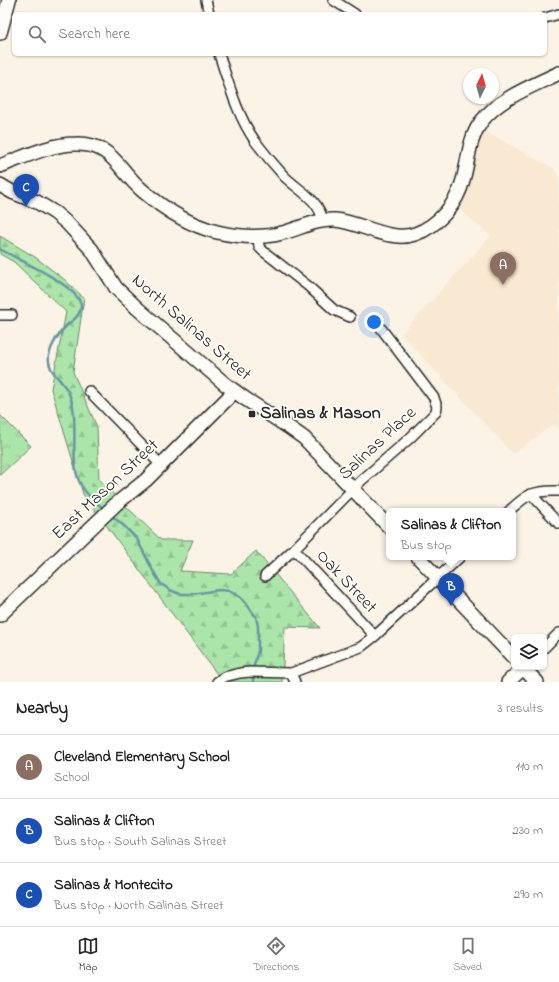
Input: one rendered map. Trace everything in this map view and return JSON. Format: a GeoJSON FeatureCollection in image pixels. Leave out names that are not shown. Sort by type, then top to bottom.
{"type":"FeatureCollection","features":[{"type":"Feature","properties":{"kind":"street"},"geometry":{"type":"LineString","coordinates":[[0,33],[9,0]]}},
{"type":"Feature","properties":{"kind":"street"},"geometry":{"type":"LineString","coordinates":[[206,0],[209,12]]}},
{"type":"Feature","properties":{"kind":"street"},"geometry":{"type":"LineString","coordinates":[[333,0],[352,12]]}},
{"type":"Feature","properties":{"kind":"street"},"geometry":{"type":"LineString","coordinates":[[547,17],[559,14]]}},
{"type":"Feature","properties":{"kind":"street"},"geometry":{"type":"LineString","coordinates":[[220,56],[238,112],[249,131],[278,169],[316,203],[322,214],[323,221]]}},
{"type":"Feature","properties":{"kind":"street"},"geometry":{"type":"LineString","coordinates":[[0,166],[41,151],[66,145],[80,144],[96,146],[109,154],[132,182],[176,215],[215,232],[237,236],[258,237],[282,233],[330,220],[350,222],[397,237],[412,236],[425,230],[436,222],[446,213],[457,198],[464,180],[470,144],[482,121],[509,98],[559,73]]}},
{"type":"Feature","properties":{"kind":"street","name":"North Salinas Street"},"geometry":{"type":"LineString","coordinates":[[0,185],[6,192],[37,202],[55,213],[68,224],[92,250],[116,288],[137,308],[235,391],[304,438],[386,524]]}},
{"type":"Feature","properties":{"kind":"street"},"geometry":{"type":"LineString","coordinates":[[258,237],[259,247],[263,251],[308,286],[334,310],[350,317]]}},
{"type":"Feature","properties":{"kind":"street"},"geometry":{"type":"LineString","coordinates":[[0,315],[12,315]]}},
{"type":"Feature","properties":{"kind":"street","name":"Salinas Place"},"geometry":{"type":"LineString","coordinates":[[265,576],[353,489],[433,416],[437,407],[434,398],[377,323]]}},
{"type":"Feature","properties":{"kind":"street"},"geometry":{"type":"LineString","coordinates":[[89,391],[161,465]]}},
{"type":"Feature","properties":{"kind":"street","name":"East Mason Street"},"geometry":{"type":"LineString","coordinates":[[0,615],[116,504],[161,465],[235,391]]}},
{"type":"Feature","properties":{"kind":"street"},"geometry":{"type":"LineString","coordinates":[[512,508],[522,499],[532,494],[559,491]]}},
{"type":"Feature","properties":{"kind":"street"},"geometry":{"type":"LineString","coordinates":[[532,494],[559,524]]}},
{"type":"Feature","properties":{"kind":"street","name":"Oak Street"},"geometry":{"type":"LineString","coordinates":[[294,549],[375,636]]}},
{"type":"Feature","properties":{"kind":"street"},"geometry":{"type":"LineString","coordinates":[[421,560],[511,655]]}},
{"type":"Feature","properties":{"kind":"street"},"geometry":{"type":"LineString","coordinates":[[217,682],[240,673],[291,673],[361,647],[375,636],[457,560]]}},
{"type":"Feature","properties":{"kind":"street"},"geometry":{"type":"LineString","coordinates":[[547,645],[559,634]]}},
{"type":"Feature","properties":{"kind":"street"},"geometry":{"type":"LineString","coordinates":[[508,682],[520,670]]}},
{"type":"Feature","properties":{"kind":"street"},"geometry":{"type":"LineString","coordinates":[[526,670],[537,682]]}},
{"type":"Feature","properties":{"kind":"street"},"geometry":{"type":"LineString","coordinates":[[291,673],[295,682]]}},
{"type":"Feature","properties":{"kind":"shaded area"},"geometry":{"type":"Polygon","coordinates":[[[484,131],[553,168],[559,178],[559,428],[552,425],[513,454],[401,334],[491,236],[460,210],[471,183],[477,147],[484,131]]]}},
{"type":"Feature","properties":{"kind":"green space"},"geometry":{"type":"Polygon","coordinates":[[[0,236],[35,257],[65,280],[84,298],[73,372],[97,427],[99,480],[161,540],[193,540],[180,571],[231,574],[256,551],[320,628],[285,627],[282,682],[223,682],[83,494],[51,389],[66,312],[14,262],[0,254],[0,236]]]}},
{"type":"Feature","properties":{"kind":"green space"},"geometry":{"type":"Polygon","coordinates":[[[0,415],[31,446],[0,475],[0,415]]]}},
{"type":"Feature","properties":{"kind":"waterway"},"geometry":{"type":"LineString","coordinates":[[0,249],[44,272],[67,287],[75,294],[81,303],[81,309],[78,315],[65,327],[54,342],[50,351],[49,361],[50,367],[67,390],[73,406],[74,454],[77,476],[86,492],[104,509]]}},
{"type":"Feature","properties":{"kind":"waterway"},"geometry":{"type":"LineString","coordinates":[[111,515],[137,539],[161,584],[170,590],[180,594],[193,594],[219,590],[229,591],[240,597],[256,617],[258,626],[258,651],[253,669]]}},
{"type":"Feature","properties":{"kind":"waterway"},"geometry":{"type":"LineString","coordinates":[[253,674],[253,682]]}},
{"type":"Feature","properties":{"kind":"place","name":"Salinas & Montecito"},"geometry":{"type":"Point","coordinates":[26,207]}},
{"type":"Feature","properties":{"kind":"place","name":"Cleveland Elementary School"},"geometry":{"type":"Point","coordinates":[503,285]}},
{"type":"Feature","properties":{"kind":"place","name":"Salinas & Mason"},"geometry":{"type":"Point","coordinates":[252,414]}},
{"type":"Feature","properties":{"kind":"place","name":"Salinas & Clifton"},"geometry":{"type":"Point","coordinates":[451,606]}}]}
